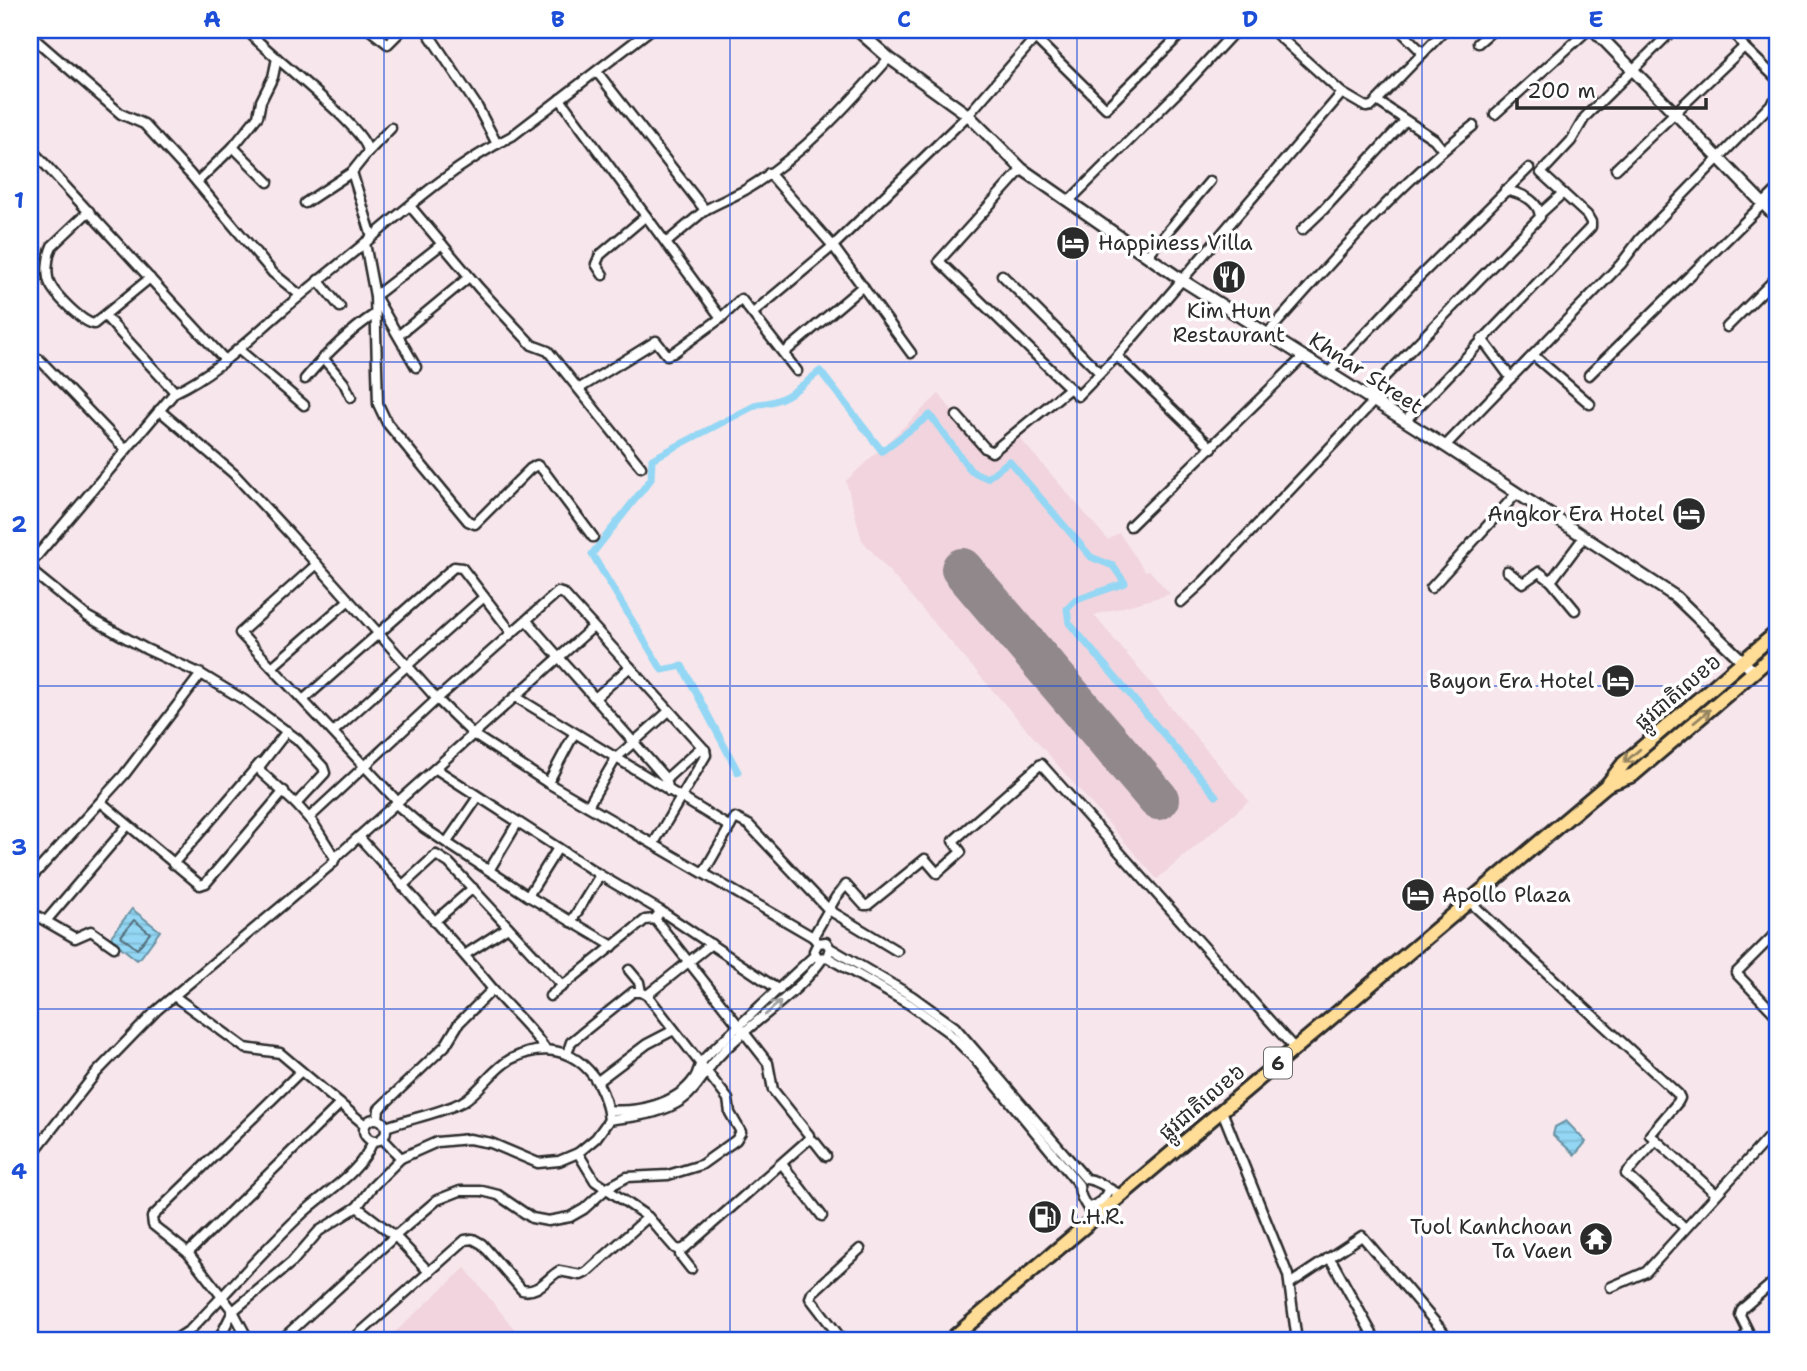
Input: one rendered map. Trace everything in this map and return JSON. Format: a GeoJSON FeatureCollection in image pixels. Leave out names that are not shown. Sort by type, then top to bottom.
{"type":"FeatureCollection","features":[{"type":"Feature","properties":{"kind":"highway","name":"ផ្លូវជាតិលេខ៦"},"geometry":{"type":"LineString","coordinates":[[949,1341],[1091,1213],[1122,1195],[1608,784],[1624,763],[1777,632]]}},
{"type":"Feature","properties":{"kind":"highway","name":"ផ្លូវជាតិលេខ៦"},"geometry":{"type":"LineString","coordinates":[[1608,784],[1633,775],[1777,652]]}},
{"type":"Feature","properties":{"kind":"highway"},"geometry":{"type":"LineString","coordinates":[[1662,730],[1672,741]]}},
{"type":"Feature","properties":{"kind":"street"},"geometry":{"type":"LineString","coordinates":[[248,30],[349,123],[367,146],[368,152]]}},
{"type":"Feature","properties":{"kind":"street"},"geometry":{"type":"LineString","coordinates":[[370,30],[388,44],[402,30]]}},
{"type":"Feature","properties":{"kind":"street"},"geometry":{"type":"LineString","coordinates":[[426,30],[477,106],[496,144]]}},
{"type":"Feature","properties":{"kind":"street"},"geometry":{"type":"LineString","coordinates":[[296,804],[323,776],[325,770],[287,731],[244,699],[201,674],[146,649],[88,617],[35,574],[30,563],[175,392],[191,386],[225,360],[410,205],[460,168],[512,136],[650,30]]}},
{"type":"Feature","properties":{"kind":"street","name":"Khnar Street"},"geometry":{"type":"LineString","coordinates":[[857,30],[889,58],[968,116],[1023,169],[1182,280],[1445,446],[1676,597],[1754,672]]}},
{"type":"Feature","properties":{"kind":"street"},"geometry":{"type":"LineString","coordinates":[[753,313],[833,246],[968,116],[1042,30]]}},
{"type":"Feature","properties":{"kind":"street"},"geometry":{"type":"LineString","coordinates":[[1035,38],[1106,108],[1185,30]]}},
{"type":"Feature","properties":{"kind":"street"},"geometry":{"type":"LineString","coordinates":[[1069,201],[1236,30]]}},
{"type":"Feature","properties":{"kind":"street"},"geometry":{"type":"LineString","coordinates":[[1272,30],[1342,93],[1366,107],[1371,107],[1445,30]]}},
{"type":"Feature","properties":{"kind":"street"},"geometry":{"type":"LineString","coordinates":[[1401,30],[1423,53]]}},
{"type":"Feature","properties":{"kind":"street"},"geometry":{"type":"LineString","coordinates":[[1478,43],[1493,30]]}},
{"type":"Feature","properties":{"kind":"street"},"geometry":{"type":"LineString","coordinates":[[1495,114],[1588,30]]}},
{"type":"Feature","properties":{"kind":"street"},"geometry":{"type":"LineString","coordinates":[[1594,30],[1777,218]]}},
{"type":"Feature","properties":{"kind":"street"},"geometry":{"type":"LineString","coordinates":[[1405,421],[1591,227],[1587,215],[1541,173],[1572,141],[1586,117],[1673,30]]}},
{"type":"Feature","properties":{"kind":"street"},"geometry":{"type":"LineString","coordinates":[[1733,30],[1744,47],[1777,79]]}},
{"type":"Feature","properties":{"kind":"street"},"geometry":{"type":"LineString","coordinates":[[30,35],[121,114],[144,124],[197,182],[273,273],[300,295]]}},
{"type":"Feature","properties":{"kind":"street"},"geometry":{"type":"LineString","coordinates":[[1616,169],[1744,47]]}},
{"type":"Feature","properties":{"kind":"street"},"geometry":{"type":"LineString","coordinates":[[197,182],[233,147],[260,113],[261,101],[270,86],[277,58]]}},
{"type":"Feature","properties":{"kind":"street"},"geometry":{"type":"LineString","coordinates":[[666,243],[705,209],[743,191],[817,135],[889,58]]}},
{"type":"Feature","properties":{"kind":"street"},"geometry":{"type":"LineString","coordinates":[[597,72],[705,209]]}},
{"type":"Feature","properties":{"kind":"street"},"geometry":{"type":"LineString","coordinates":[[1023,169],[939,261],[1078,396],[1117,356],[1342,93]]}},
{"type":"Feature","properties":{"kind":"street"},"geometry":{"type":"LineString","coordinates":[[1445,446],[1622,264],[1640,239],[1777,98]]}},
{"type":"Feature","properties":{"kind":"street"},"geometry":{"type":"LineString","coordinates":[[560,99],[722,318]]}},
{"type":"Feature","properties":{"kind":"street"},"geometry":{"type":"LineString","coordinates":[[1377,101],[1434,139],[1443,150]]}},
{"type":"Feature","properties":{"kind":"street"},"geometry":{"type":"LineString","coordinates":[[1302,230],[1405,121]]}},
{"type":"Feature","properties":{"kind":"street"},"geometry":{"type":"LineString","coordinates":[[1268,333],[1351,242],[1443,150],[1473,126]]}},
{"type":"Feature","properties":{"kind":"street"},"geometry":{"type":"LineString","coordinates":[[305,203],[352,172],[391,128]]}},
{"type":"Feature","properties":{"kind":"street"},"geometry":{"type":"LineString","coordinates":[[233,147],[268,182]]}},
{"type":"Feature","properties":{"kind":"street"},"geometry":{"type":"LineString","coordinates":[[30,148],[225,360]]}},
{"type":"Feature","properties":{"kind":"street"},"geometry":{"type":"LineString","coordinates":[[1329,372],[1529,168]]}},
{"type":"Feature","properties":{"kind":"street"},"geometry":{"type":"LineString","coordinates":[[352,172],[368,240],[376,296],[378,404],[387,423],[468,522],[475,524],[537,465],[593,537]]}},
{"type":"Feature","properties":{"kind":"street"},"geometry":{"type":"LineString","coordinates":[[769,173],[833,246],[911,353]]}},
{"type":"Feature","properties":{"kind":"street"},"geometry":{"type":"LineString","coordinates":[[1147,256],[1210,181]]}},
{"type":"Feature","properties":{"kind":"street"},"geometry":{"type":"LineString","coordinates":[[1505,190],[1523,195],[1537,207],[1540,214]]}},
{"type":"Feature","properties":{"kind":"street"},"geometry":{"type":"LineString","coordinates":[[1588,375],[1777,190]]}},
{"type":"Feature","properties":{"kind":"street"},"geometry":{"type":"LineString","coordinates":[[1181,602],[1204,581],[1540,214],[1563,193]]}},
{"type":"Feature","properties":{"kind":"street"},"geometry":{"type":"LineString","coordinates":[[410,205],[531,345],[548,351],[641,467]]}},
{"type":"Feature","properties":{"kind":"street"},"geometry":{"type":"LineString","coordinates":[[89,211],[52,246],[48,278],[52,288],[86,321],[94,324],[150,278]]}},
{"type":"Feature","properties":{"kind":"street"},"geometry":{"type":"LineString","coordinates":[[603,275],[596,264],[600,255],[646,216]]}},
{"type":"Feature","properties":{"kind":"street"},"geometry":{"type":"LineString","coordinates":[[376,296],[442,244]]}},
{"type":"Feature","properties":{"kind":"street"},"geometry":{"type":"LineString","coordinates":[[1002,275],[1100,373]]}},
{"type":"Feature","properties":{"kind":"street"},"geometry":{"type":"LineString","coordinates":[[399,335],[470,277]]}},
{"type":"Feature","properties":{"kind":"street"},"geometry":{"type":"LineString","coordinates":[[1727,327],[1777,277]]}},
{"type":"Feature","properties":{"kind":"street"},"geometry":{"type":"LineString","coordinates":[[318,281],[340,307]]}},
{"type":"Feature","properties":{"kind":"street"},"geometry":{"type":"LineString","coordinates":[[783,353],[863,286]]}},
{"type":"Feature","properties":{"kind":"street"},"geometry":{"type":"LineString","coordinates":[[376,296],[416,367]]}},
{"type":"Feature","properties":{"kind":"street"},"geometry":{"type":"LineString","coordinates":[[580,388],[656,341],[667,355],[673,353],[722,318],[741,299],[797,371]]}},
{"type":"Feature","properties":{"kind":"street"},"geometry":{"type":"LineString","coordinates":[[305,379],[323,358],[375,314]]}},
{"type":"Feature","properties":{"kind":"street"},"geometry":{"type":"LineString","coordinates":[[104,316],[175,392]]}},
{"type":"Feature","properties":{"kind":"street"},"geometry":{"type":"LineString","coordinates":[[1482,339],[1511,377]]}},
{"type":"Feature","properties":{"kind":"street"},"geometry":{"type":"LineString","coordinates":[[238,349],[304,405]]}},
{"type":"Feature","properties":{"kind":"street"},"geometry":{"type":"LineString","coordinates":[[1533,355],[1590,404]]}},
{"type":"Feature","properties":{"kind":"street"},"geometry":{"type":"LineString","coordinates":[[1117,356],[1212,448]]}},
{"type":"Feature","properties":{"kind":"street"},"geometry":{"type":"LineString","coordinates":[[1130,526],[1304,356]]}},
{"type":"Feature","properties":{"kind":"street"},"geometry":{"type":"LineString","coordinates":[[323,358],[344,383],[351,397]]}},
{"type":"Feature","properties":{"kind":"street"},"geometry":{"type":"LineString","coordinates":[[30,367],[39,359],[125,449]]}},
{"type":"Feature","properties":{"kind":"street"},"geometry":{"type":"LineString","coordinates":[[957,416],[985,448],[992,452],[1070,388]]}},
{"type":"Feature","properties":{"kind":"street"},"geometry":{"type":"LineString","coordinates":[[159,410],[234,474],[437,699],[474,735],[548,783],[816,940],[826,942],[824,954],[810,974],[704,1067],[700,1082],[682,1100],[659,1111],[609,1120]]}},
{"type":"Feature","properties":{"kind":"street"},"geometry":{"type":"LineString","coordinates":[[1431,588],[1517,493]]}},
{"type":"Feature","properties":{"kind":"street"},"geometry":{"type":"LineString","coordinates":[[1551,581],[1584,537]]}},
{"type":"Feature","properties":{"kind":"street"},"geometry":{"type":"LineString","coordinates":[[317,564],[240,633],[397,803],[424,828],[528,896],[612,946]]}},
{"type":"Feature","properties":{"kind":"street"},"geometry":{"type":"LineString","coordinates":[[303,700],[454,567],[462,568],[512,634]]}},
{"type":"Feature","properties":{"kind":"street"},"geometry":{"type":"LineString","coordinates":[[1507,571],[1523,583],[1539,572],[1551,581],[1575,610]]}},
{"type":"Feature","properties":{"kind":"street"},"geometry":{"type":"LineString","coordinates":[[309,818],[558,592],[564,594],[705,750],[706,755],[654,844]]}},
{"type":"Feature","properties":{"kind":"street"},"geometry":{"type":"LineString","coordinates":[[333,732],[484,597]]}},
{"type":"Feature","properties":{"kind":"street"},"geometry":{"type":"LineString","coordinates":[[272,667],[349,600]]}},
{"type":"Feature","properties":{"kind":"street"},"geometry":{"type":"LineString","coordinates":[[527,621],[666,779],[669,791]]}},
{"type":"Feature","properties":{"kind":"street"},"geometry":{"type":"LineString","coordinates":[[30,1157],[96,1073],[130,1036],[333,863],[335,858],[593,627]]}},
{"type":"Feature","properties":{"kind":"street"},"geometry":{"type":"LineString","coordinates":[[595,698],[630,667]]}},
{"type":"Feature","properties":{"kind":"street"},"geometry":{"type":"LineString","coordinates":[[30,879],[102,800],[201,674]]}},
{"type":"Feature","properties":{"kind":"street"},"geometry":{"type":"LineString","coordinates":[[516,698],[730,827]]}},
{"type":"Feature","properties":{"kind":"street"},"geometry":{"type":"LineString","coordinates":[[588,806],[615,758],[669,711]]}},
{"type":"Feature","properties":{"kind":"street"},"geometry":{"type":"LineString","coordinates":[[271,721],[276,729],[277,742]]}},
{"type":"Feature","properties":{"kind":"street"},"geometry":{"type":"LineString","coordinates":[[173,864],[287,731]]}},
{"type":"Feature","properties":{"kind":"street"},"geometry":{"type":"LineString","coordinates":[[548,783],[575,734]]}},
{"type":"Feature","properties":{"kind":"street"},"geometry":{"type":"LineString","coordinates":[[666,779],[698,750],[705,750]]}},
{"type":"Feature","properties":{"kind":"street"},"geometry":{"type":"LineString","coordinates":[[260,763],[258,767],[262,773],[309,818],[335,858]]}},
{"type":"Feature","properties":{"kind":"street"},"geometry":{"type":"LineString","coordinates":[[816,940],[829,910],[846,885],[864,905],[868,905],[925,859],[937,873],[961,852],[953,841],[1041,764],[1295,1049]]}},
{"type":"Feature","properties":{"kind":"street"},"geometry":{"type":"LineString","coordinates":[[436,769],[658,915],[711,944],[779,990]]}},
{"type":"Feature","properties":{"kind":"street"},"geometry":{"type":"LineString","coordinates":[[102,800],[104,805],[173,864],[197,884],[203,885],[284,792]]}},
{"type":"Feature","properties":{"kind":"street"},"geometry":{"type":"LineString","coordinates":[[447,842],[478,797]]}},
{"type":"Feature","properties":{"kind":"street"},"geometry":{"type":"LineString","coordinates":[[704,872],[735,818],[749,825],[829,910],[897,951]]}},
{"type":"Feature","properties":{"kind":"street"},"geometry":{"type":"LineString","coordinates":[[490,869],[518,822]]}},
{"type":"Feature","properties":{"kind":"street"},"geometry":{"type":"LineString","coordinates":[[46,921],[128,825]]}},
{"type":"Feature","properties":{"kind":"street"},"geometry":{"type":"LineString","coordinates":[[359,837],[466,954],[545,1049]]}},
{"type":"Feature","properties":{"kind":"street"},"geometry":{"type":"LineString","coordinates":[[528,896],[558,848]]}},
{"type":"Feature","properties":{"kind":"street"},"geometry":{"type":"LineString","coordinates":[[402,886],[436,855],[449,863],[563,986]]}},
{"type":"Feature","properties":{"kind":"street"},"geometry":{"type":"LineString","coordinates":[[571,922],[600,875]]}},
{"type":"Feature","properties":{"kind":"street"},"geometry":{"type":"LineString","coordinates":[[435,921],[473,887]]}},
{"type":"Feature","properties":{"kind":"street"},"geometry":{"type":"LineString","coordinates":[[1468,901],[1678,1094],[1678,1102],[1650,1135],[1715,1193]]}},
{"type":"Feature","properties":{"kind":"street"},"geometry":{"type":"LineString","coordinates":[[30,912],[75,938],[91,931],[114,947]]}},
{"type":"Feature","properties":{"kind":"street"},"geometry":{"type":"LineString","coordinates":[[550,996],[645,920],[658,915]]}},
{"type":"Feature","properties":{"kind":"street"},"geometry":{"type":"LineString","coordinates":[[658,915],[687,962],[768,1063],[773,1090],[809,1135],[809,1139]]}},
{"type":"Feature","properties":{"kind":"street"},"geometry":{"type":"LineString","coordinates":[[466,954],[508,927]]}},
{"type":"Feature","properties":{"kind":"street"},"geometry":{"type":"LineString","coordinates":[[1777,932],[1736,973],[1777,1016]]}},
{"type":"Feature","properties":{"kind":"street"},"geometry":{"type":"LineString","coordinates":[[567,1054],[571,1042],[633,992],[644,993],[711,944]]}},
{"type":"Feature","properties":{"kind":"street"},"geometry":{"type":"LineString","coordinates":[[608,1110],[631,1110],[656,1105],[678,1095],[738,1024],[824,954]]}},
{"type":"Feature","properties":{"kind":"street"},"geometry":{"type":"LineString","coordinates":[[824,954],[912,996],[951,1030],[1086,1179],[1095,1180],[1108,1190],[1122,1195]]}},
{"type":"Feature","properties":{"kind":"street"},"geometry":{"type":"LineString","coordinates":[[280,1341],[437,1200],[460,1191],[482,1191],[498,1195],[532,1218],[548,1221],[570,1217],[584,1209],[607,1188],[627,1177],[668,1174],[701,1165],[736,1140],[741,1132],[730,1113],[728,1099],[644,993],[629,970]]}},
{"type":"Feature","properties":{"kind":"street"},"geometry":{"type":"LineString","coordinates":[[378,1119],[379,1109],[445,1046],[459,1023],[493,989]]}},
{"type":"Feature","properties":{"kind":"street"},"geometry":{"type":"LineString","coordinates":[[174,996],[245,1048],[280,1053],[365,1125]]}},
{"type":"Feature","properties":{"kind":"street"},"geometry":{"type":"LineString","coordinates":[[598,1081],[647,1044],[674,1030]]}},
{"type":"Feature","properties":{"kind":"street"},"geometry":{"type":"LineString","coordinates":[[951,1030],[1079,1185],[1082,1201],[1091,1213],[1105,1198],[1108,1190]]}},
{"type":"Feature","properties":{"kind":"street"},"geometry":{"type":"LineString","coordinates":[[218,1341],[233,1311],[292,1262],[319,1231],[357,1207],[371,1188],[401,1158],[437,1142],[469,1139],[491,1143],[538,1163],[559,1161],[578,1153],[596,1138],[609,1120],[598,1081],[584,1065],[567,1054],[545,1049],[511,1059],[466,1100],[447,1109],[386,1127]]}},
{"type":"Feature","properties":{"kind":"street"},"geometry":{"type":"LineString","coordinates":[[249,1341],[233,1311],[188,1253],[153,1225],[152,1217],[300,1071]]}},
{"type":"Feature","properties":{"kind":"street"},"geometry":{"type":"LineString","coordinates":[[188,1253],[340,1104]]}},
{"type":"Feature","properties":{"kind":"street"},"geometry":{"type":"LineString","coordinates":[[1222,1111],[1291,1283],[1297,1341]]}},
{"type":"Feature","properties":{"kind":"street"},"geometry":{"type":"LineString","coordinates":[[378,1119],[365,1125],[364,1132],[367,1138],[373,1141],[383,1138]]}},
{"type":"Feature","properties":{"kind":"street"},"geometry":{"type":"LineString","coordinates":[[378,1119],[386,1127]]}},
{"type":"Feature","properties":{"kind":"street"},"geometry":{"type":"LineString","coordinates":[[383,1138],[386,1127]]}},
{"type":"Feature","properties":{"kind":"street"},"geometry":{"type":"LineString","coordinates":[[1611,1287],[1646,1272],[1684,1227],[1777,1128]]}},
{"type":"Feature","properties":{"kind":"street"},"geometry":{"type":"LineString","coordinates":[[383,1138],[401,1158]]}},
{"type":"Feature","properties":{"kind":"street"},"geometry":{"type":"LineString","coordinates":[[809,1139],[815,1142],[826,1156]]}},
{"type":"Feature","properties":{"kind":"street"},"geometry":{"type":"LineString","coordinates":[[578,1153],[595,1181],[648,1217],[675,1248],[680,1250],[809,1139]]}},
{"type":"Feature","properties":{"kind":"street"},"geometry":{"type":"LineString","coordinates":[[1656,1140],[1626,1174],[1684,1227]]}},
{"type":"Feature","properties":{"kind":"street"},"geometry":{"type":"LineString","coordinates":[[173,1341],[190,1330],[303,1213],[349,1177],[366,1157],[373,1141]]}},
{"type":"Feature","properties":{"kind":"street"},"geometry":{"type":"LineString","coordinates":[[782,1164],[822,1216]]}},
{"type":"Feature","properties":{"kind":"street"},"geometry":{"type":"LineString","coordinates":[[357,1207],[395,1236],[429,1272]]}},
{"type":"Feature","properties":{"kind":"street"},"geometry":{"type":"LineString","coordinates":[[351,1341],[465,1240],[473,1239],[482,1244],[522,1290],[534,1290],[559,1271],[581,1275],[586,1272],[648,1217]]}},
{"type":"Feature","properties":{"kind":"street"},"geometry":{"type":"LineString","coordinates":[[1291,1283],[1360,1236],[1364,1237],[1403,1287],[1451,1341]]}},
{"type":"Feature","properties":{"kind":"street"},"geometry":{"type":"LineString","coordinates":[[843,1341],[810,1298],[812,1293],[860,1249]]}},
{"type":"Feature","properties":{"kind":"street"},"geometry":{"type":"LineString","coordinates":[[680,1250],[680,1255],[691,1269]]}},
{"type":"Feature","properties":{"kind":"street"},"geometry":{"type":"LineString","coordinates":[[1328,1258],[1334,1263],[1376,1341]]}},
{"type":"Feature","properties":{"kind":"street"},"geometry":{"type":"LineString","coordinates":[[1741,1341],[1748,1331],[1740,1315],[1742,1309],[1777,1279]]}},
{"type":"Feature","properties":{"kind":"shaded area"},"geometry":{"type":"Polygon","coordinates":[[[939,394],[988,456],[1016,434],[1108,540],[1119,533],[1145,571],[1149,570],[1170,594],[1094,615],[1249,801],[1157,879],[862,540],[846,481],[939,394]]]}},
{"type":"Feature","properties":{"kind":"shaded area"},"geometry":{"type":"Polygon","coordinates":[[[465,1268],[524,1341],[387,1341],[393,1334],[465,1268]]]}},
{"type":"Feature","properties":{"kind":"water"},"geometry":{"type":"Polygon","coordinates":[[[132,909],[160,931],[137,960],[111,939],[132,909]]]}},
{"type":"Feature","properties":{"kind":"water"},"geometry":{"type":"Polygon","coordinates":[[[1566,1121],[1586,1142],[1575,1155],[1553,1135],[1555,1127],[1566,1121]]]}},
{"type":"Feature","properties":{"kind":"waterway"},"geometry":{"type":"LineString","coordinates":[[738,772],[682,666],[662,670],[592,554],[651,479],[652,459],[758,404],[784,397],[820,371],[882,451],[930,415],[971,471],[987,478],[1009,461],[1091,557],[1113,566],[1125,583],[1076,600],[1067,609],[1069,623],[1216,796]]}},
{"type":"Feature","properties":{"kind":"runway"},"geometry":{"type":"LineString","coordinates":[[962,569],[1158,799]]}},
{"type":"Feature","properties":{"kind":"place","name":"Happiness Villa"},"geometry":{"type":"Point","coordinates":[1073,243]}},
{"type":"Feature","properties":{"kind":"place","name":"Kim Hun Restaurant"},"geometry":{"type":"Point","coordinates":[1229,277]}},
{"type":"Feature","properties":{"kind":"place","name":"Angkor Era Hotel"},"geometry":{"type":"Point","coordinates":[1689,514]}},
{"type":"Feature","properties":{"kind":"place","name":"Bayon Era Hotel"},"geometry":{"type":"Point","coordinates":[1618,681]}},
{"type":"Feature","properties":{"kind":"place","name":"Apollo Plaza"},"geometry":{"type":"Point","coordinates":[1418,895]}},
{"type":"Feature","properties":{"kind":"place","name":"L.H.R."},"geometry":{"type":"Point","coordinates":[1045,1217]}},
{"type":"Feature","properties":{"kind":"place","name":"Tuol Kanhchoan Ta Vaen"},"geometry":{"type":"Point","coordinates":[1596,1239]}}]}
